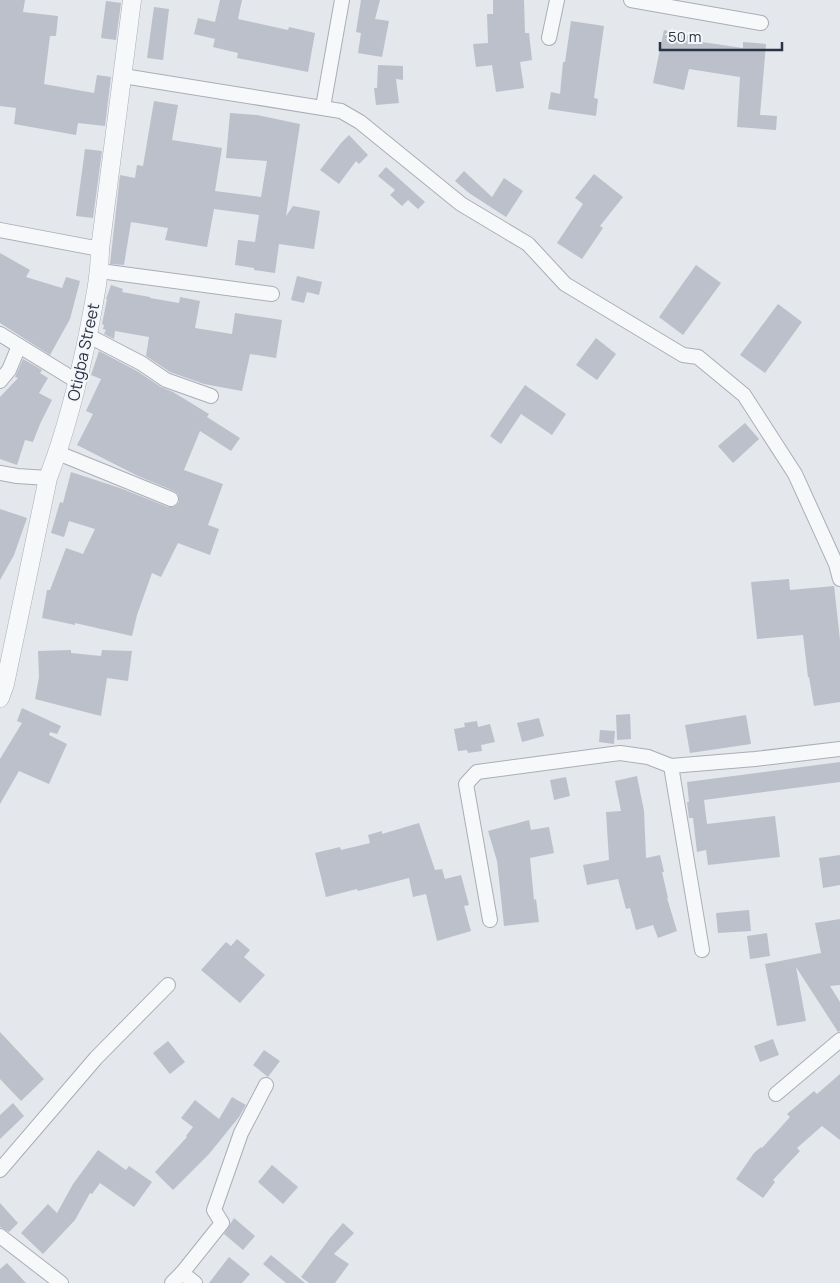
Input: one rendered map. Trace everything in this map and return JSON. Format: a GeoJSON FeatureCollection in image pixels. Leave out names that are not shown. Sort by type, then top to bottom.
{"type":"FeatureCollection","features":[{"type":"Feature","properties":{"kind":"street","name":"Otigba Street"},"geometry":{"type":"LineString","coordinates":[[0,698],[5,684],[48,478],[58,453],[78,382],[88,335],[100,271],[100,249],[132,0]]}},
{"type":"Feature","properties":{"kind":"street"},"geometry":{"type":"LineString","coordinates":[[323,107],[342,0]]}},
{"type":"Feature","properties":{"kind":"street"},"geometry":{"type":"LineString","coordinates":[[549,38],[557,0]]}},
{"type":"Feature","properties":{"kind":"street"},"geometry":{"type":"LineString","coordinates":[[631,0],[761,23]]}},
{"type":"Feature","properties":{"kind":"street"},"geometry":{"type":"LineString","coordinates":[[123,76],[341,111],[360,122],[460,204],[528,244],[566,284],[683,355],[698,357],[744,395],[795,474],[829,548],[840,579]]}},
{"type":"Feature","properties":{"kind":"street"},"geometry":{"type":"LineString","coordinates":[[0,230],[100,249]]}},
{"type":"Feature","properties":{"kind":"street"},"geometry":{"type":"LineString","coordinates":[[100,271],[272,294]]}},
{"type":"Feature","properties":{"kind":"street"},"geometry":{"type":"LineString","coordinates":[[0,334],[78,382]]}},
{"type":"Feature","properties":{"kind":"street"},"geometry":{"type":"LineString","coordinates":[[88,335],[141,363],[166,380],[211,396]]}},
{"type":"Feature","properties":{"kind":"street"},"geometry":{"type":"LineString","coordinates":[[0,381],[9,370],[19,346]]}},
{"type":"Feature","properties":{"kind":"street"},"geometry":{"type":"LineString","coordinates":[[58,453],[171,499]]}},
{"type":"Feature","properties":{"kind":"street"},"geometry":{"type":"LineString","coordinates":[[0,473],[48,478]]}},
{"type":"Feature","properties":{"kind":"street"},"geometry":{"type":"LineString","coordinates":[[490,920],[466,784],[477,772],[620,753],[648,757],[671,766],[755,759],[840,748]]}},
{"type":"Feature","properties":{"kind":"street"},"geometry":{"type":"LineString","coordinates":[[671,766],[702,950]]}},
{"type":"Feature","properties":{"kind":"street"},"geometry":{"type":"LineString","coordinates":[[0,1170],[96,1058],[168,984]]}},
{"type":"Feature","properties":{"kind":"street"},"geometry":{"type":"LineString","coordinates":[[776,1094],[840,1040]]}},
{"type":"Feature","properties":{"kind":"street"},"geometry":{"type":"LineString","coordinates":[[195,1283],[177,1278],[222,1223],[214,1210],[241,1133],[266,1085]]}},
{"type":"Feature","properties":{"kind":"street"},"geometry":{"type":"LineString","coordinates":[[0,1236],[61,1283]]}},
{"type":"Feature","properties":{"kind":"building"},"geometry":{"type":"Polygon","coordinates":[[[0,0],[25,0],[23,12],[58,16],[56,36],[50,36],[44,84],[94,93],[97,75],[111,77],[105,126],[78,123],[76,135],[14,124],[16,108],[0,106],[0,0]]]}},
{"type":"Feature","properties":{"kind":"building"},"geometry":{"type":"Polygon","coordinates":[[[220,0],[242,0],[238,19],[288,30],[289,27],[315,33],[308,72],[237,58],[238,53],[213,47],[215,39],[194,34],[198,18],[215,22],[220,0]]]}},
{"type":"Feature","properties":{"kind":"building"},"geometry":{"type":"Polygon","coordinates":[[[361,0],[380,0],[375,19],[389,21],[382,57],[358,53],[361,33],[356,32],[361,0]]]}},
{"type":"Feature","properties":{"kind":"building"},"geometry":{"type":"Polygon","coordinates":[[[493,0],[524,0],[525,33],[529,33],[532,60],[520,62],[524,88],[496,92],[492,65],[476,67],[473,44],[488,43],[487,14],[493,14],[493,0]]]}},
{"type":"Feature","properties":{"kind":"building"},"geometry":{"type":"Polygon","coordinates":[[[106,1],[121,3],[116,40],[101,38],[106,1]]]}},
{"type":"Feature","properties":{"kind":"building"},"geometry":{"type":"Polygon","coordinates":[[[154,7],[169,9],[163,60],[147,58],[154,7]]]}},
{"type":"Feature","properties":{"kind":"building"},"geometry":{"type":"Polygon","coordinates":[[[571,21],[604,26],[594,98],[598,99],[596,116],[548,109],[551,92],[560,94],[563,62],[565,62],[571,21]]]}},
{"type":"Feature","properties":{"kind":"building"},"geometry":{"type":"Polygon","coordinates":[[[664,30],[696,37],[695,41],[743,48],[743,42],[766,44],[760,115],[777,116],[776,130],[737,127],[740,77],[689,69],[684,90],[653,83],[664,30]]]}},
{"type":"Feature","properties":{"kind":"building"},"geometry":{"type":"Polygon","coordinates":[[[378,65],[403,66],[403,80],[396,79],[399,103],[376,105],[374,88],[377,88],[378,65]]]}},
{"type":"Feature","properties":{"kind":"building"},"geometry":{"type":"Polygon","coordinates":[[[154,101],[178,105],[172,140],[222,148],[215,191],[261,197],[267,161],[226,158],[230,113],[257,115],[300,124],[286,216],[293,206],[320,211],[314,249],[279,244],[275,273],[235,265],[238,240],[255,242],[259,215],[214,209],[207,247],[165,240],[168,228],[131,222],[124,265],[110,264],[120,175],[135,178],[137,165],[143,166],[154,101]]]}},
{"type":"Feature","properties":{"kind":"building"},"geometry":{"type":"Polygon","coordinates":[[[349,135],[368,155],[359,164],[356,161],[339,184],[320,170],[349,135]]]}},
{"type":"Feature","properties":{"kind":"building"},"geometry":{"type":"Polygon","coordinates":[[[85,149],[102,151],[93,218],[76,216],[85,149]]]}},
{"type":"Feature","properties":{"kind":"building"},"geometry":{"type":"Polygon","coordinates":[[[386,167],[425,202],[418,209],[408,200],[402,206],[390,195],[395,190],[378,176],[386,167]]]}},
{"type":"Feature","properties":{"kind":"building"},"geometry":{"type":"Polygon","coordinates":[[[464,171],[492,197],[504,178],[523,191],[506,217],[469,193],[455,181],[464,171]]]}},
{"type":"Feature","properties":{"kind":"building"},"geometry":{"type":"Polygon","coordinates":[[[594,174],[623,197],[600,226],[603,228],[582,259],[557,243],[583,204],[575,198],[594,174]]]}},
{"type":"Feature","properties":{"kind":"building"},"geometry":{"type":"Polygon","coordinates":[[[0,253],[30,270],[26,277],[62,288],[66,277],[80,281],[70,319],[50,355],[0,323],[0,253]]]}},
{"type":"Feature","properties":{"kind":"building"},"geometry":{"type":"Polygon","coordinates":[[[696,265],[721,283],[683,335],[659,317],[696,265]]]}},
{"type":"Feature","properties":{"kind":"building"},"geometry":{"type":"Polygon","coordinates":[[[297,276],[322,282],[319,295],[307,292],[304,303],[291,300],[297,276]]]}},
{"type":"Feature","properties":{"kind":"building"},"geometry":{"type":"Polygon","coordinates":[[[111,285],[123,289],[122,292],[150,298],[179,303],[180,297],[200,301],[195,328],[232,334],[235,313],[282,320],[276,358],[250,354],[242,391],[204,384],[170,372],[146,356],[149,337],[115,331],[114,339],[104,334],[106,330],[103,329],[104,325],[102,324],[106,299],[111,285]]]}},
{"type":"Feature","properties":{"kind":"building"},"geometry":{"type":"Polygon","coordinates":[[[778,304],[802,322],[765,373],[740,355],[778,304]]]}},
{"type":"Feature","properties":{"kind":"building"},"geometry":{"type":"Polygon","coordinates":[[[596,338],[616,354],[597,380],[576,365],[596,338]]]}},
{"type":"Feature","properties":{"kind":"building"},"geometry":{"type":"Polygon","coordinates":[[[99,351],[137,371],[209,414],[207,417],[240,438],[231,451],[200,431],[184,470],[223,484],[208,525],[219,529],[210,555],[178,543],[161,577],[152,573],[137,615],[132,636],[75,623],[75,625],[42,618],[47,590],[50,590],[66,548],[83,554],[95,529],[69,521],[64,537],[51,533],[60,502],[63,503],[71,472],[120,488],[168,507],[176,506],[179,502],[178,494],[174,491],[138,476],[77,445],[93,414],[86,411],[101,379],[91,375],[99,351]]]}},
{"type":"Feature","properties":{"kind":"building"},"geometry":{"type":"Polygon","coordinates":[[[23,359],[42,370],[40,373],[48,378],[39,393],[52,400],[33,442],[25,440],[17,465],[0,459],[0,397],[18,378],[15,377],[23,359]]]}},
{"type":"Feature","properties":{"kind":"building"},"geometry":{"type":"Polygon","coordinates":[[[525,385],[566,414],[552,435],[521,414],[501,444],[490,436],[525,385]]]}},
{"type":"Feature","properties":{"kind":"building"},"geometry":{"type":"Polygon","coordinates":[[[745,423],[759,439],[733,463],[718,446],[745,423]]]}},
{"type":"Feature","properties":{"kind":"building"},"geometry":{"type":"Polygon","coordinates":[[[0,509],[27,518],[14,555],[0,580],[0,509]]]}},
{"type":"Feature","properties":{"kind":"building"},"geometry":{"type":"Polygon","coordinates":[[[789,579],[790,590],[834,586],[840,640],[840,702],[814,706],[803,635],[757,639],[751,582],[789,579]]]}},
{"type":"Feature","properties":{"kind":"building"},"geometry":{"type":"Polygon","coordinates":[[[71,650],[71,653],[101,656],[102,650],[132,651],[128,681],[107,678],[101,716],[35,699],[39,677],[38,651],[71,650]]]}},
{"type":"Feature","properties":{"kind":"building"},"geometry":{"type":"Polygon","coordinates":[[[22,708],[61,726],[57,734],[50,732],[49,735],[67,744],[49,784],[19,771],[0,804],[0,759],[22,723],[17,721],[22,708]]]}},
{"type":"Feature","properties":{"kind":"building"},"geometry":{"type":"Polygon","coordinates":[[[630,714],[631,739],[617,740],[616,715],[630,714]]]}},
{"type":"Feature","properties":{"kind":"building"},"geometry":{"type":"Polygon","coordinates":[[[746,715],[751,744],[690,753],[685,725],[746,715]]]}},
{"type":"Feature","properties":{"kind":"building"},"geometry":{"type":"Polygon","coordinates":[[[539,718],[544,736],[522,742],[517,723],[539,718]]]}},
{"type":"Feature","properties":{"kind":"building"},"geometry":{"type":"Polygon","coordinates":[[[477,721],[478,727],[490,724],[495,742],[481,745],[482,751],[468,753],[467,750],[458,751],[454,729],[465,727],[464,723],[477,721]]]}},
{"type":"Feature","properties":{"kind":"building"},"geometry":{"type":"Polygon","coordinates":[[[600,730],[615,731],[614,744],[599,742],[600,730]]]}},
{"type":"Feature","properties":{"kind":"building"},"geometry":{"type":"Polygon","coordinates":[[[840,762],[840,782],[704,800],[707,824],[775,816],[780,857],[708,865],[706,850],[697,852],[693,818],[689,818],[687,782],[840,762]]]}},
{"type":"Feature","properties":{"kind":"building"},"geometry":{"type":"Polygon","coordinates":[[[637,776],[644,811],[646,858],[660,855],[667,898],[677,931],[658,938],[653,925],[636,930],[630,908],[626,909],[618,879],[587,885],[583,865],[609,860],[606,812],[621,811],[615,781],[637,776]]]}},
{"type":"Feature","properties":{"kind":"building"},"geometry":{"type":"Polygon","coordinates":[[[566,777],[570,796],[554,800],[550,780],[566,777]]]}},
{"type":"Feature","properties":{"kind":"building"},"geometry":{"type":"Polygon","coordinates":[[[529,820],[531,830],[549,827],[554,853],[530,858],[534,900],[536,899],[539,922],[504,926],[497,861],[488,831],[529,820]]]}},
{"type":"Feature","properties":{"kind":"building"},"geometry":{"type":"Polygon","coordinates":[[[419,823],[435,870],[442,869],[445,879],[461,875],[469,905],[464,906],[471,931],[437,941],[426,894],[413,897],[409,878],[326,897],[315,853],[340,847],[341,850],[370,843],[368,835],[382,831],[382,834],[419,823]]]}},
{"type":"Feature","properties":{"kind":"building"},"geometry":{"type":"Polygon","coordinates":[[[840,855],[840,885],[823,888],[819,858],[840,855]]]}},
{"type":"Feature","properties":{"kind":"building"},"geometry":{"type":"Polygon","coordinates":[[[749,910],[751,931],[718,933],[716,913],[749,910]]]}},
{"type":"Feature","properties":{"kind":"building"},"geometry":{"type":"Polygon","coordinates":[[[840,919],[840,985],[830,986],[840,1002],[840,1031],[838,1032],[796,967],[806,1021],[777,1026],[765,964],[821,953],[815,923],[840,919]]]}},
{"type":"Feature","properties":{"kind":"building"},"geometry":{"type":"Polygon","coordinates":[[[767,933],[770,956],[750,959],[747,936],[767,933]]]}},
{"type":"Feature","properties":{"kind":"building"},"geometry":{"type":"Polygon","coordinates":[[[237,939],[250,950],[244,957],[265,975],[240,1003],[201,970],[226,942],[231,946],[237,939]]]}},
{"type":"Feature","properties":{"kind":"building"},"geometry":{"type":"Polygon","coordinates":[[[0,1032],[44,1079],[21,1101],[0,1079],[0,1032]]]}},
{"type":"Feature","properties":{"kind":"building"},"geometry":{"type":"Polygon","coordinates":[[[773,1039],[779,1055],[760,1062],[754,1046],[773,1039]]]}},
{"type":"Feature","properties":{"kind":"building"},"geometry":{"type":"Polygon","coordinates":[[[168,1041],[185,1062],[170,1074],[153,1053],[168,1041]]]}},
{"type":"Feature","properties":{"kind":"building"},"geometry":{"type":"Polygon","coordinates":[[[264,1050],[280,1061],[268,1077],[253,1065],[264,1050]]]}},
{"type":"Feature","properties":{"kind":"building"},"geometry":{"type":"Polygon","coordinates":[[[840,1074],[840,1140],[822,1126],[797,1148],[800,1151],[773,1180],[775,1182],[763,1198],[736,1179],[754,1153],[762,1148],[790,1117],[787,1114],[814,1091],[817,1094],[840,1074]]]}},
{"type":"Feature","properties":{"kind":"building"},"geometry":{"type":"Polygon","coordinates":[[[232,1097],[246,1105],[239,1117],[209,1154],[173,1190],[155,1172],[187,1137],[193,1127],[181,1118],[195,1100],[219,1119],[232,1097]]]}},
{"type":"Feature","properties":{"kind":"building"},"geometry":{"type":"Polygon","coordinates":[[[13,1103],[24,1116],[0,1139],[0,1115],[13,1103]]]}},
{"type":"Feature","properties":{"kind":"building"},"geometry":{"type":"Polygon","coordinates":[[[98,1150],[126,1170],[129,1166],[152,1182],[134,1207],[100,1183],[92,1194],[90,1193],[75,1220],[43,1254],[21,1233],[48,1204],[57,1213],[73,1184],[98,1150]]]}},
{"type":"Feature","properties":{"kind":"building"},"geometry":{"type":"Polygon","coordinates":[[[272,1165],[298,1187],[283,1204],[258,1182],[272,1165]]]}},
{"type":"Feature","properties":{"kind":"building"},"geometry":{"type":"Polygon","coordinates":[[[0,1203],[18,1223],[9,1232],[0,1227],[0,1203]]]}},
{"type":"Feature","properties":{"kind":"building"},"geometry":{"type":"Polygon","coordinates":[[[234,1218],[255,1236],[243,1250],[224,1234],[234,1218]]]}},
{"type":"Feature","properties":{"kind":"building"},"geometry":{"type":"Polygon","coordinates":[[[343,1223],[354,1233],[334,1254],[349,1264],[335,1283],[309,1283],[301,1277],[343,1223]]]}},
{"type":"Feature","properties":{"kind":"building"},"geometry":{"type":"Polygon","coordinates":[[[271,1255],[305,1283],[286,1283],[263,1264],[271,1255]]]}},
{"type":"Feature","properties":{"kind":"building"},"geometry":{"type":"Polygon","coordinates":[[[229,1257],[250,1274],[242,1283],[209,1283],[229,1257]]]}},
{"type":"Feature","properties":{"kind":"building"},"geometry":{"type":"Polygon","coordinates":[[[7,1263],[26,1283],[0,1283],[0,1269],[7,1263]]]}}]}
